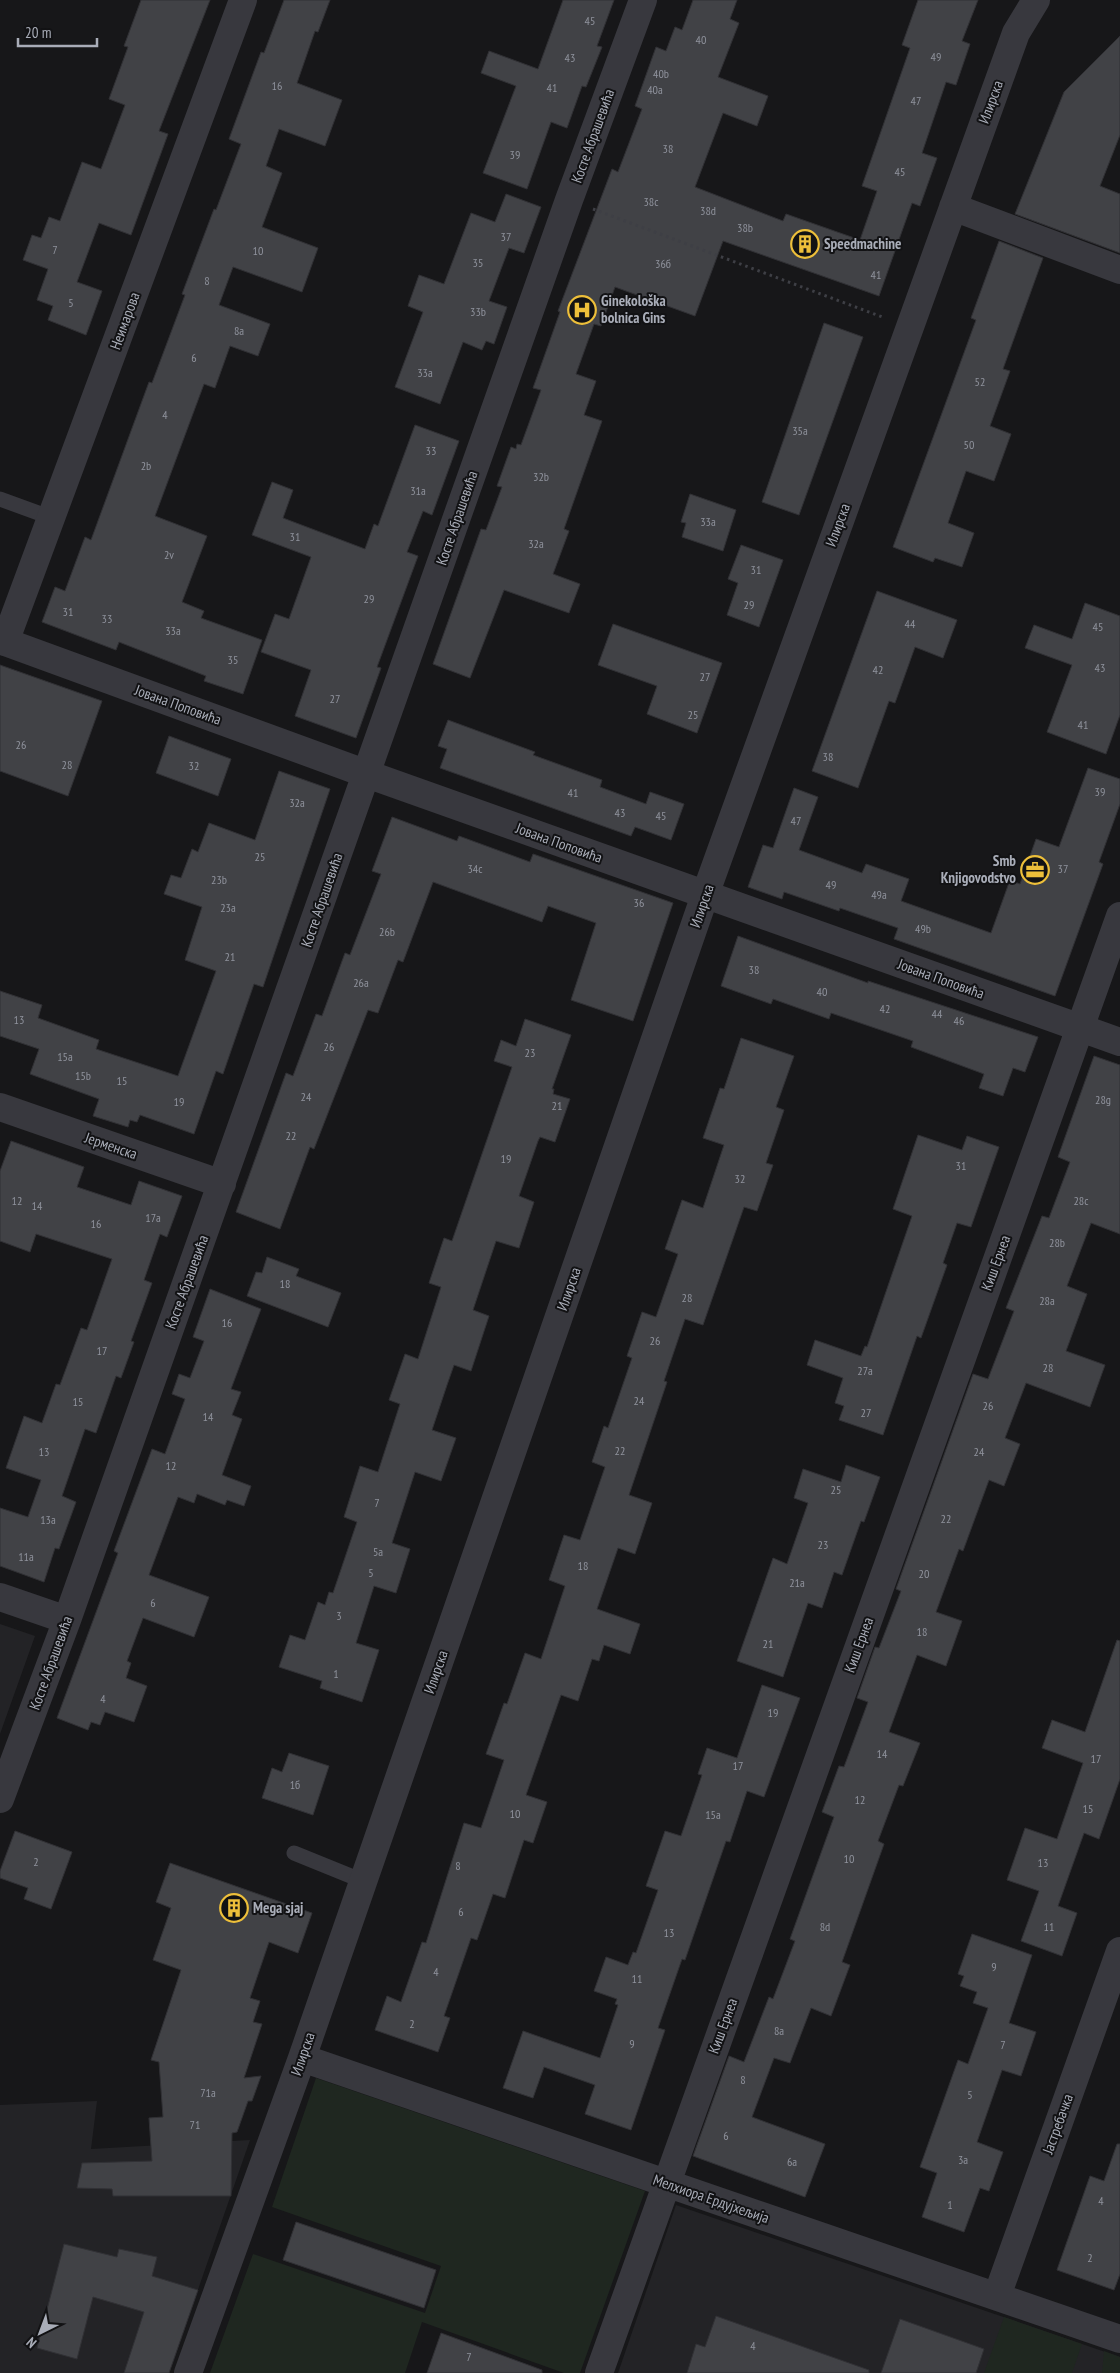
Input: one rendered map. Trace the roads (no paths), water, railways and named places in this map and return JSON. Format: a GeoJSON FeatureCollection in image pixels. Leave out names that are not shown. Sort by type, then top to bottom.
{"type":"FeatureCollection","features":[{"type":"Feature","properties":{"kind":"street","name":"Неимарова"},"geometry":{"type":"LineString","coordinates":[[3,641],[52,518],[243,0]]}},
{"type":"Feature","properties":{"kind":"street","name":"Косте Абрашевића"},"geometry":{"type":"LineString","coordinates":[[0,1799],[67,1620],[570,200],[643,0]]}},
{"type":"Feature","properties":{"kind":"street","name":"Илирска"},"geometry":{"type":"LineString","coordinates":[[188,2373],[302,2058],[705,895],[1016,33],[1024,16],[1036,0]]}},
{"type":"Feature","properties":{"kind":"street"},"geometry":{"type":"LineString","coordinates":[[953,206],[1120,270]]}},
{"type":"Feature","properties":{"kind":"street","name":"Јована Поповића"},"geometry":{"type":"LineString","coordinates":[[3,641],[367,774],[1120,1042]]}},
{"type":"Feature","properties":{"kind":"street","name":"Киш Ернеа"},"geometry":{"type":"LineString","coordinates":[[598,2373],[1120,916]]}},
{"type":"Feature","properties":{"kind":"street","name":"Јерменска"},"geometry":{"type":"LineString","coordinates":[[0,1107],[222,1184]]}},
{"type":"Feature","properties":{"kind":"street"},"geometry":{"type":"LineString","coordinates":[[0,1597],[67,1620]]}},
{"type":"Feature","properties":{"kind":"street","name":"Јастребачка"},"geometry":{"type":"LineString","coordinates":[[997,2296],[1120,1951]]}},
{"type":"Feature","properties":{"kind":"street","name":"Мелхиора Ердујхељија"},"geometry":{"type":"LineString","coordinates":[[302,2058],[1120,2339]]}},
{"type":"Feature","properties":{"kind":"lane"},"geometry":{"type":"LineString","coordinates":[[0,499],[52,518]]}},
{"type":"Feature","properties":{"kind":"lane"},"geometry":{"type":"LineString","coordinates":[[294,1853],[363,1881]]}},
{"type":"Feature","properties":{"kind":"place","name":"Speedmachine"},"geometry":{"type":"Point","coordinates":[805,244]}},
{"type":"Feature","properties":{"kind":"place","name":"Ginekološka bolnica Gins"},"geometry":{"type":"Point","coordinates":[582,310]}},
{"type":"Feature","properties":{"kind":"place","name":"Smb Knjigovodstvo"},"geometry":{"type":"Point","coordinates":[1035,870]}},
{"type":"Feature","properties":{"kind":"place","name":"Mega sjaj"},"geometry":{"type":"Point","coordinates":[234,1908]}}]}
